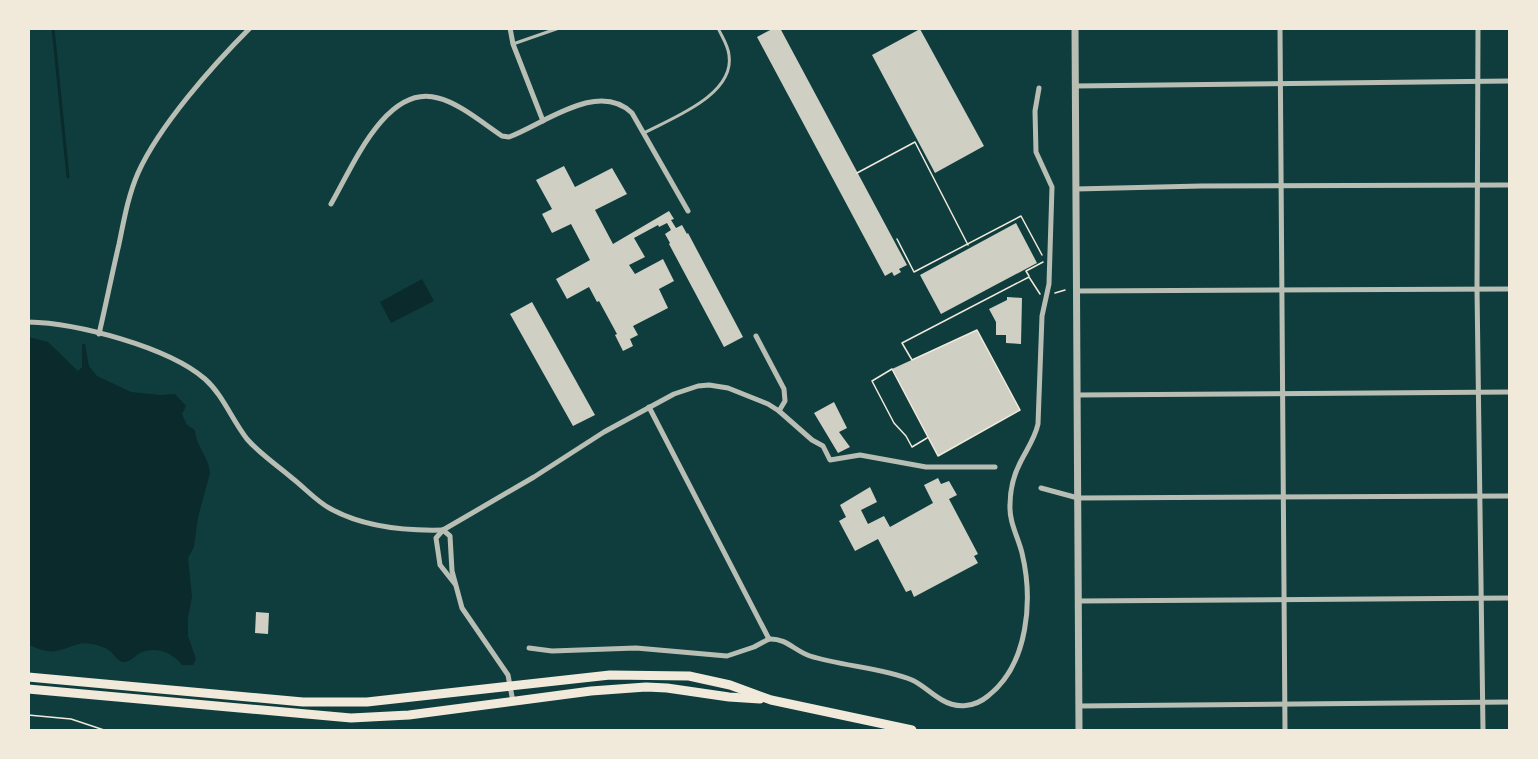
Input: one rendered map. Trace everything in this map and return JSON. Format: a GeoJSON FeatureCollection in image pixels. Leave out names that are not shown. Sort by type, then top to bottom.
{"type":"FeatureCollection","features":[{"type":"Feature","properties":{"kind":"main road"},"geometry":{"type":"LineString","coordinates":[[28,677],[336,703],[511,688],[610,675],[678,676],[715,681],[771,700]]}},
{"type":"Feature","properties":{"kind":"main road"},"geometry":{"type":"LineString","coordinates":[[28,689],[351,718],[410,715],[591,691],[645,687],[771,700],[912,730]]}},
{"type":"Feature","properties":{"kind":"street"},"geometry":{"type":"LineString","coordinates":[[99,334],[126,212],[138,174],[155,144],[189,98],[211,70],[250,28]]}},
{"type":"Feature","properties":{"kind":"street"},"geometry":{"type":"LineString","coordinates":[[510,28],[513,44],[543,121]]}},
{"type":"Feature","properties":{"kind":"street"},"geometry":{"type":"LineString","coordinates":[[1074,28],[1079,730]]}},
{"type":"Feature","properties":{"kind":"street"},"geometry":{"type":"LineString","coordinates":[[1280,28],[1285,730]]}},
{"type":"Feature","properties":{"kind":"street"},"geometry":{"type":"LineString","coordinates":[[1478,28],[1477,289],[1483,730]]}},
{"type":"Feature","properties":{"kind":"street"},"geometry":{"type":"LineString","coordinates":[[1075,86],[1509,81]]}},
{"type":"Feature","properties":{"kind":"street"},"geometry":{"type":"LineString","coordinates":[[529,648],[552,651],[636,648],[727,656],[769,639],[783,640],[808,656],[910,679],[951,704],[967,706],[988,697],[1001,682],[1015,659],[1027,617],[1024,564],[1010,513],[1011,492],[1017,467],[1035,436],[1038,424],[1042,316],[1049,284],[1052,188],[1036,152],[1035,111],[1039,88]]}},
{"type":"Feature","properties":{"kind":"street"},"geometry":{"type":"LineString","coordinates":[[331,204],[375,128],[390,110],[403,101],[419,96],[440,98],[502,136],[509,137],[590,102],[605,100],[628,109],[688,211]]}},
{"type":"Feature","properties":{"kind":"street"},"geometry":{"type":"LineString","coordinates":[[1076,189],[1509,185]]}},
{"type":"Feature","properties":{"kind":"street"},"geometry":{"type":"LineString","coordinates":[[1077,291],[1509,289]]}},
{"type":"Feature","properties":{"kind":"street"},"geometry":{"type":"LineString","coordinates":[[28,322],[53,324],[99,334],[144,345],[164,354],[197,373],[216,391],[252,444],[330,509],[356,520],[383,526],[443,530],[450,536],[455,584],[462,608],[508,675],[513,702]]}},
{"type":"Feature","properties":{"kind":"street"},"geometry":{"type":"LineString","coordinates":[[756,336],[784,388],[785,401],[779,411]]}},
{"type":"Feature","properties":{"kind":"street"},"geometry":{"type":"LineString","coordinates":[[455,584],[440,565],[436,538],[443,530],[534,477],[604,432],[688,389],[709,385],[738,391],[779,411],[812,440],[823,446],[830,460],[860,455],[926,467],[995,467]]}},
{"type":"Feature","properties":{"kind":"street"},"geometry":{"type":"LineString","coordinates":[[1077,395],[1509,392]]}},
{"type":"Feature","properties":{"kind":"street"},"geometry":{"type":"LineString","coordinates":[[649,407],[769,639]]}},
{"type":"Feature","properties":{"kind":"street"},"geometry":{"type":"LineString","coordinates":[[1041,488],[1078,498],[1509,496]]}},
{"type":"Feature","properties":{"kind":"street"},"geometry":{"type":"LineString","coordinates":[[1078,601],[1509,598]]}},
{"type":"Feature","properties":{"kind":"street"},"geometry":{"type":"LineString","coordinates":[[1079,706],[1509,702]]}},
{"type":"Feature","properties":{"kind":"lane"},"geometry":{"type":"LineString","coordinates":[[513,44],[559,28]]}},
{"type":"Feature","properties":{"kind":"lane"},"geometry":{"type":"LineString","coordinates":[[644,134],[703,100],[721,85],[729,62],[726,45],[718,28]]}},
{"type":"Feature","properties":{"kind":"path"},"geometry":{"type":"LineString","coordinates":[[857,173],[915,142],[968,244]]}},
{"type":"Feature","properties":{"kind":"path"},"geometry":{"type":"LineString","coordinates":[[897,239],[914,272],[1021,216],[1044,261],[1026,271],[1040,295]]}},
{"type":"Feature","properties":{"kind":"path"},"geometry":{"type":"LineString","coordinates":[[927,438],[912,447],[894,423],[872,381],[891,369],[938,456],[1020,410],[977,330],[912,360],[902,343],[1029,277]]}},
{"type":"Feature","properties":{"kind":"path"},"geometry":{"type":"LineString","coordinates":[[1054,293],[1065,290]]}},
{"type":"Feature","properties":{"kind":"path"},"geometry":{"type":"LineString","coordinates":[[28,715],[71,719],[104,730]]}},
{"type":"Feature","properties":{"kind":"path"},"geometry":{"type":"LineString","coordinates":[[240,730],[254,730]]}},
{"type":"Feature","properties":{"kind":"water"},"geometry":{"type":"Polygon","coordinates":[[[422,279],[434,301],[391,323],[380,302],[422,279]]]}},
{"type":"Feature","properties":{"kind":"water"},"geometry":{"type":"Polygon","coordinates":[[[29,337],[48,342],[78,371],[82,367],[82,344],[85,344],[89,366],[97,376],[131,392],[175,394],[186,406],[182,414],[187,425],[195,430],[210,473],[198,517],[194,547],[188,558],[192,597],[188,618],[188,636],[196,659],[193,665],[182,665],[169,654],[158,650],[140,653],[122,662],[106,648],[92,644],[78,644],[53,651],[29,645],[29,337]]]}},
{"type":"Feature","properties":{"kind":"building"},"geometry":{"type":"Polygon","coordinates":[[[774,28],[780,28],[907,265],[899,269],[901,272],[894,276],[892,272],[885,276],[757,37],[774,28]]]}},
{"type":"Feature","properties":{"kind":"building"},"geometry":{"type":"Polygon","coordinates":[[[920,29],[984,146],[935,173],[872,55],[920,29]]]}},
{"type":"Feature","properties":{"kind":"building"},"geometry":{"type":"Polygon","coordinates":[[[564,166],[575,187],[612,168],[627,194],[595,210],[613,244],[669,211],[676,228],[682,225],[688,233],[743,337],[724,347],[669,244],[665,234],[671,230],[667,223],[659,227],[658,225],[634,238],[645,257],[629,265],[635,274],[663,259],[674,281],[659,289],[668,308],[633,326],[638,335],[630,339],[633,346],[623,351],[615,335],[617,334],[589,287],[567,299],[556,279],[590,260],[571,224],[552,233],[542,214],[552,209],[536,180],[564,166]]]}},
{"type":"Feature","properties":{"kind":"building"},"geometry":{"type":"Polygon","coordinates":[[[1016,223],[1037,263],[941,314],[920,275],[1016,223]]]}},
{"type":"Feature","properties":{"kind":"building"},"geometry":{"type":"Polygon","coordinates":[[[1007,297],[1022,298],[1021,344],[1006,343],[1006,335],[996,335],[996,322],[989,309],[1007,300],[1007,297]]]}},
{"type":"Feature","properties":{"kind":"building"},"geometry":{"type":"Polygon","coordinates":[[[532,302],[595,415],[573,426],[510,314],[532,302]]]}},
{"type":"Feature","properties":{"kind":"building"},"geometry":{"type":"Polygon","coordinates":[[[977,330],[1020,410],[938,456],[892,369],[977,330]]]}},
{"type":"Feature","properties":{"kind":"building"},"geometry":{"type":"Polygon","coordinates":[[[834,402],[847,428],[839,432],[850,447],[838,453],[814,413],[834,402]]]}},
{"type":"Feature","properties":{"kind":"building"},"geometry":{"type":"Polygon","coordinates":[[[938,478],[941,484],[949,481],[957,495],[949,499],[978,554],[974,556],[978,563],[914,597],[911,590],[906,592],[878,539],[855,551],[839,521],[846,517],[840,505],[870,487],[877,502],[861,510],[868,524],[884,516],[890,527],[933,503],[924,485],[938,478]]]}},
{"type":"Feature","properties":{"kind":"building"},"geometry":{"type":"Polygon","coordinates":[[[256,612],[269,613],[268,634],[255,633],[256,612]]]}},
{"type":"Feature","properties":{"kind":"waterway"},"geometry":{"type":"LineString","coordinates":[[53,28],[68,177]]}}]}
